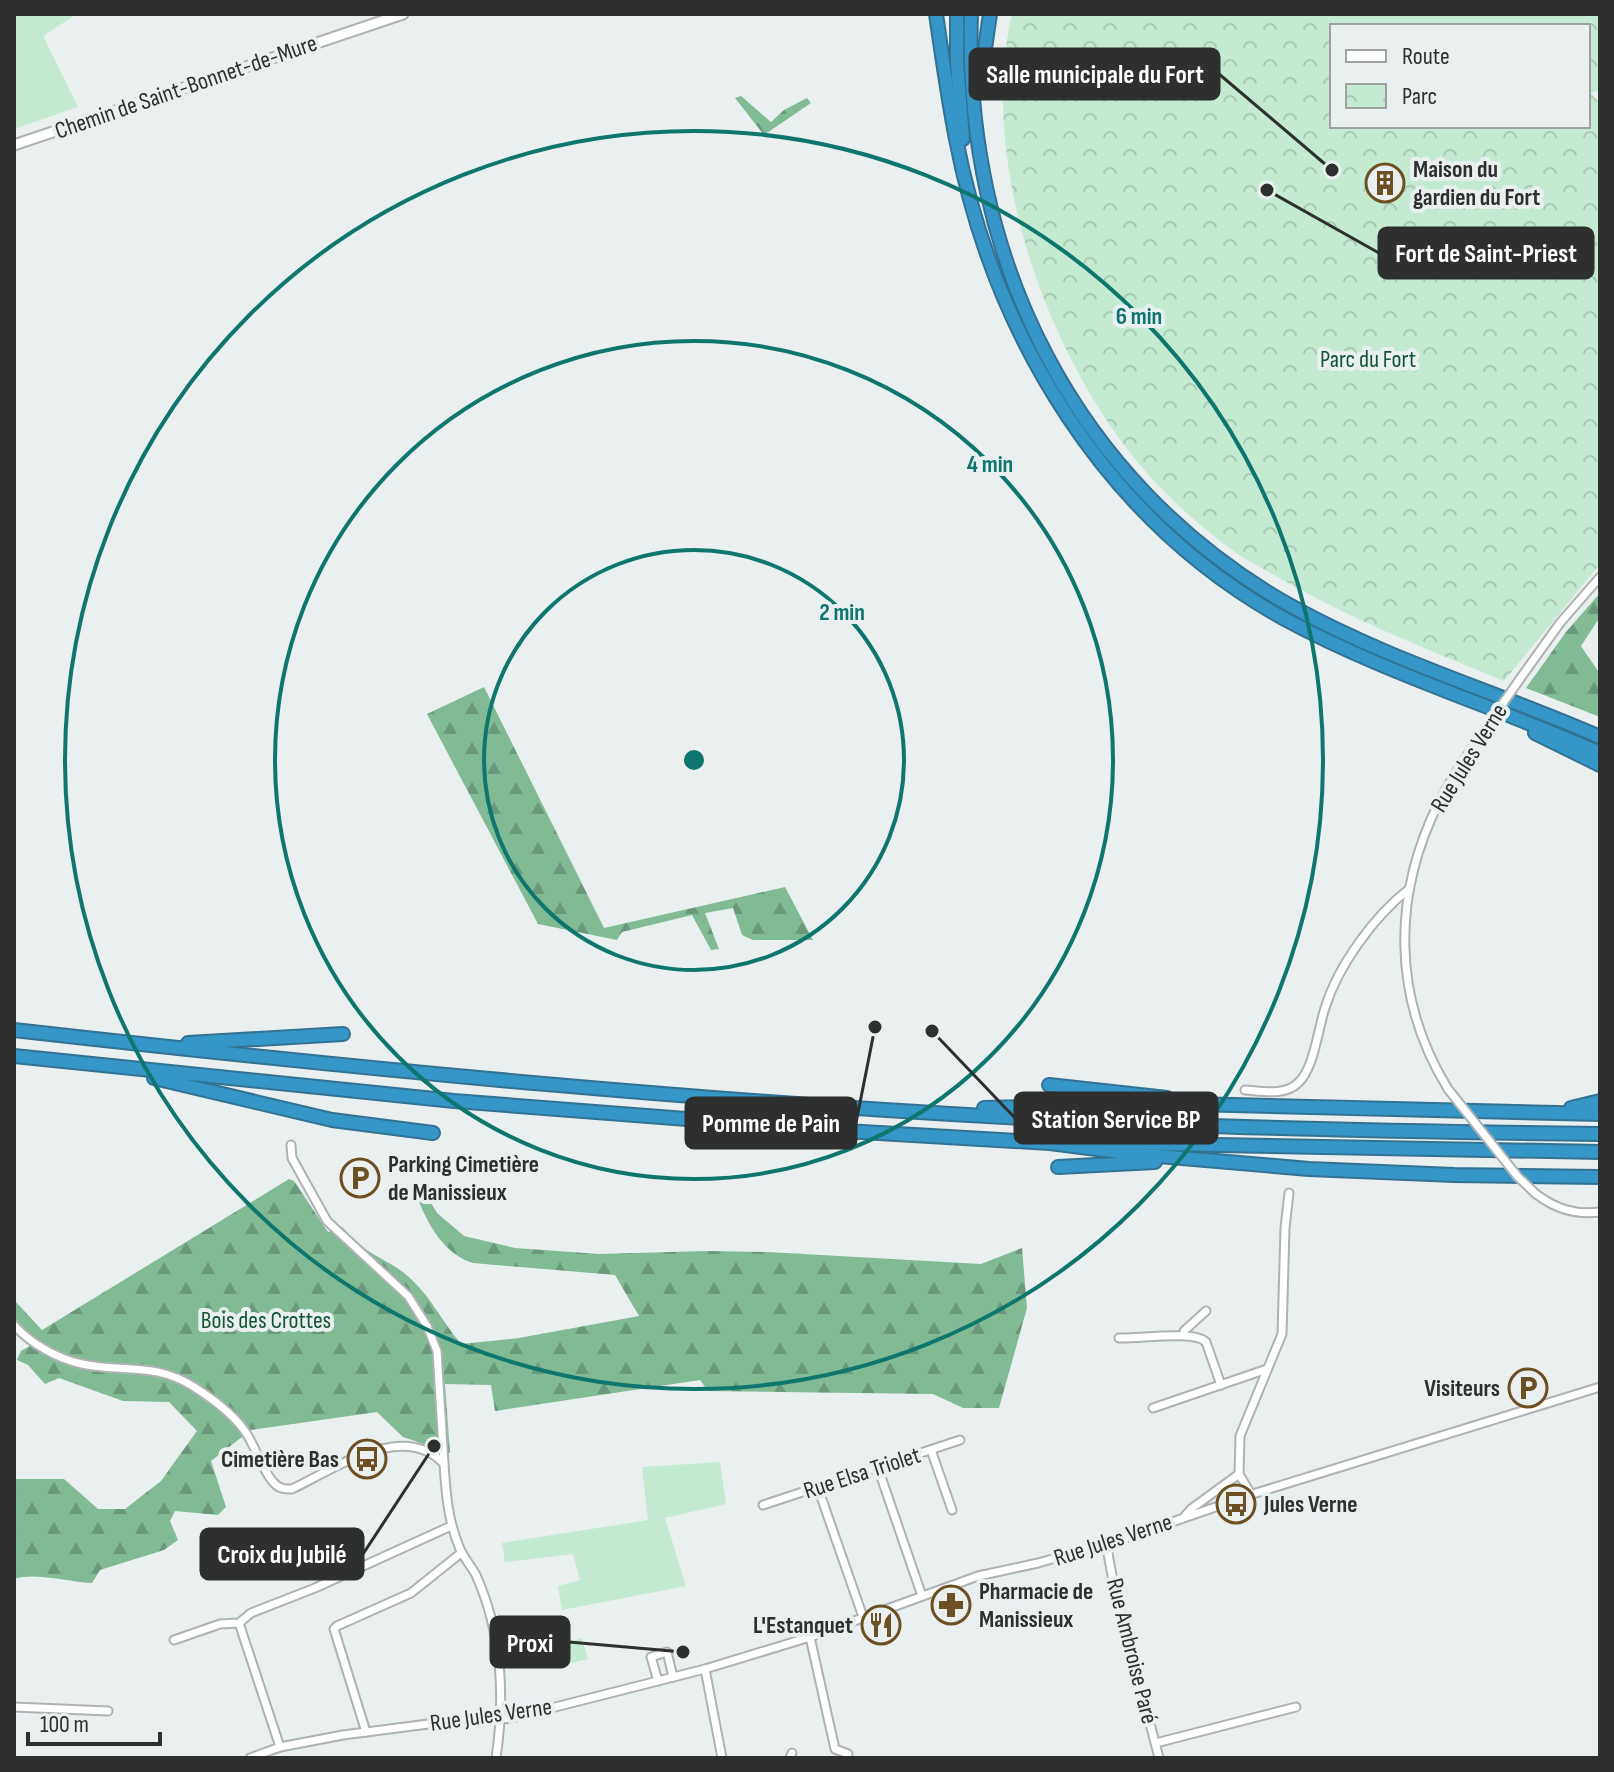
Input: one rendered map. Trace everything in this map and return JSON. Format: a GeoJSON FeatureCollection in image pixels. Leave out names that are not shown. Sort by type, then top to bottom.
{"type":"FeatureCollection","features":[{"type":"Feature","properties":{"kind":"highway"},"geometry":{"type":"LineString","coordinates":[[936,14],[956,141],[984,240],[1006,303],[1043,380],[1091,452],[1150,517],[1207,567],[1282,617],[1357,654],[1600,753]]}},
{"type":"Feature","properties":{"kind":"highway"},"geometry":{"type":"LineString","coordinates":[[957,14],[962,133],[984,240]]}},
{"type":"Feature","properties":{"kind":"highway"},"geometry":{"type":"LineString","coordinates":[[971,14],[975,121],[992,220],[1021,305],[1065,390],[1089,426],[1133,480],[1214,555],[1289,604],[1369,644],[1600,737]]}},
{"type":"Feature","properties":{"kind":"highway"},"geometry":{"type":"LineString","coordinates":[[975,121],[990,14]]}},
{"type":"Feature","properties":{"kind":"highway"},"geometry":{"type":"LineString","coordinates":[[1464,697],[1600,765]]}},
{"type":"Feature","properties":{"kind":"highway"},"geometry":{"type":"LineString","coordinates":[[1528,707],[1600,731]]}},
{"type":"Feature","properties":{"kind":"highway"},"geometry":{"type":"LineString","coordinates":[[14,1030],[492,1080],[885,1109],[1177,1125],[1600,1134]]}},
{"type":"Feature","properties":{"kind":"highway"},"geometry":{"type":"LineString","coordinates":[[149,1045],[343,1034]]}},
{"type":"Feature","properties":{"kind":"highway"},"geometry":{"type":"LineString","coordinates":[[14,1056],[613,1114],[1050,1143],[1600,1152]]}},
{"type":"Feature","properties":{"kind":"highway"},"geometry":{"type":"LineString","coordinates":[[104,1066],[332,1120],[433,1133]]}},
{"type":"Feature","properties":{"kind":"highway"},"geometry":{"type":"LineString","coordinates":[[1049,1085],[1234,1105]]}},
{"type":"Feature","properties":{"kind":"highway"},"geometry":{"type":"LineString","coordinates":[[1548,1111],[1600,1101]]}},
{"type":"Feature","properties":{"kind":"highway"},"geometry":{"type":"LineString","coordinates":[[885,1109],[1234,1105],[1600,1114]]}},
{"type":"Feature","properties":{"kind":"highway"},"geometry":{"type":"LineString","coordinates":[[1050,1143],[1202,1161],[1378,1173],[1600,1177]]}},
{"type":"Feature","properties":{"kind":"highway"},"geometry":{"type":"LineString","coordinates":[[1058,1167],[1202,1161]]}},
{"type":"Feature","properties":{"kind":"street","name":"Chemin de Saint-Bonnet-de-Mure"},"geometry":{"type":"LineString","coordinates":[[14,145],[403,14]]}},
{"type":"Feature","properties":{"kind":"street","name":"Rue Jules Verne"},"geometry":{"type":"LineString","coordinates":[[1600,577],[1560,623],[1522,676],[1438,803],[1409,889],[1405,954],[1409,998],[1421,1037],[1448,1089],[1518,1177],[1536,1194],[1553,1206],[1571,1212],[1600,1212]]}},
{"type":"Feature","properties":{"kind":"street"},"geometry":{"type":"LineString","coordinates":[[1245,1090],[1279,1092],[1299,1083],[1307,1069],[1324,1009],[1340,972],[1393,902],[1409,889]]}},
{"type":"Feature","properties":{"kind":"street"},"geometry":{"type":"LineString","coordinates":[[291,1145],[292,1158],[327,1221],[408,1296],[427,1326],[437,1351],[451,1526],[461,1553],[475,1574],[494,1633],[500,1665],[501,1718],[496,1758]]}},
{"type":"Feature","properties":{"kind":"street"},"geometry":{"type":"LineString","coordinates":[[1251,1494],[1239,1474],[1240,1436],[1285,1320],[1285,1228],[1289,1193]]}},
{"type":"Feature","properties":{"kind":"street"},"geometry":{"type":"LineString","coordinates":[[1184,1335],[1184,1331],[1206,1311]]}},
{"type":"Feature","properties":{"kind":"street"},"geometry":{"type":"LineString","coordinates":[[14,1325],[43,1348],[82,1364],[161,1370],[183,1380],[207,1395],[243,1428],[271,1478],[284,1489],[292,1489],[386,1446],[410,1445],[427,1451],[444,1464]]}},
{"type":"Feature","properties":{"kind":"street"},"geometry":{"type":"LineString","coordinates":[[1119,1338],[1200,1337],[1206,1342],[1221,1385]]}},
{"type":"Feature","properties":{"kind":"street"},"geometry":{"type":"LineString","coordinates":[[1153,1408],[1267,1369]]}},
{"type":"Feature","properties":{"kind":"street","name":"Rue Jules Verne"},"geometry":{"type":"LineString","coordinates":[[250,1758],[280,1747],[366,1732],[517,1717],[705,1669],[810,1637],[978,1576],[1109,1543],[1251,1494],[1600,1387]]}},
{"type":"Feature","properties":{"kind":"street","name":"Rue Elsa Triolet"},"geometry":{"type":"LineString","coordinates":[[763,1505],[960,1440]]}},
{"type":"Feature","properties":{"kind":"street"},"geometry":{"type":"LineString","coordinates":[[931,1450],[952,1510]]}},
{"type":"Feature","properties":{"kind":"street"},"geometry":{"type":"LineString","coordinates":[[878,1468],[922,1596]]}},
{"type":"Feature","properties":{"kind":"street"},"geometry":{"type":"LineString","coordinates":[[1184,1517],[1239,1474]]}},
{"type":"Feature","properties":{"kind":"street"},"geometry":{"type":"LineString","coordinates":[[818,1488],[863,1617]]}},
{"type":"Feature","properties":{"kind":"street"},"geometry":{"type":"LineString","coordinates":[[174,1640],[220,1624],[239,1623],[251,1613],[315,1588],[451,1526]]}},
{"type":"Feature","properties":{"kind":"street","name":"Rue Ambroise Paré"},"geometry":{"type":"LineString","coordinates":[[1109,1543],[1114,1586],[1159,1758]]}},
{"type":"Feature","properties":{"kind":"street"},"geometry":{"type":"LineString","coordinates":[[366,1732],[334,1629],[411,1593],[461,1553]]}},
{"type":"Feature","properties":{"kind":"street"},"geometry":{"type":"LineString","coordinates":[[239,1623],[280,1747]]}},
{"type":"Feature","properties":{"kind":"street"},"geometry":{"type":"LineString","coordinates":[[810,1637],[835,1749],[848,1754]]}},
{"type":"Feature","properties":{"kind":"street"},"geometry":{"type":"LineString","coordinates":[[658,1681],[651,1657],[667,1652],[673,1677]]}},
{"type":"Feature","properties":{"kind":"street"},"geometry":{"type":"LineString","coordinates":[[705,1669],[722,1758]]}},
{"type":"Feature","properties":{"kind":"street"},"geometry":{"type":"LineString","coordinates":[[14,1707],[108,1711]]}},
{"type":"Feature","properties":{"kind":"street"},"geometry":{"type":"LineString","coordinates":[[1156,1743],[1296,1707]]}},
{"type":"Feature","properties":{"kind":"green space"},"geometry":{"type":"Polygon","coordinates":[[[14,14],[77,14],[43,36],[78,107],[14,129],[14,14]]]}},
{"type":"Feature","properties":{"kind":"green space","name":"Parc du Fort"},"geometry":{"type":"Polygon","coordinates":[[[1012,14],[1600,14],[1600,90],[1590,93],[1600,103],[1600,564],[1504,681],[1416,645],[1302,591],[1233,551],[1162,489],[1128,450],[1097,405],[1044,300],[1025,243],[1011,185],[1004,126],[1004,69],[1012,14]]]}},
{"type":"Feature","properties":{"kind":"green space"},"geometry":{"type":"Polygon","coordinates":[[[741,96],[771,122],[784,110],[807,98],[811,103],[764,135],[735,98],[741,96]]]}},
{"type":"Feature","properties":{"kind":"green space"},"geometry":{"type":"Polygon","coordinates":[[[1600,593],[1600,617],[1581,646],[1600,674],[1600,717],[1526,688],[1566,632],[1600,593]]]}},
{"type":"Feature","properties":{"kind":"green space"},"geometry":{"type":"Polygon","coordinates":[[[484,687],[604,928],[785,887],[813,940],[753,940],[742,935],[733,908],[705,913],[719,949],[711,950],[692,915],[622,932],[617,940],[538,924],[427,714],[484,687]]]}},
{"type":"Feature","properties":{"kind":"green space","name":"Bois des Crottes"},"geometry":{"type":"Polygon","coordinates":[[[289,1179],[294,1181],[328,1232],[342,1227],[360,1245],[412,1280],[461,1344],[519,1338],[639,1316],[615,1275],[473,1263],[463,1259],[446,1246],[432,1229],[418,1199],[425,1193],[437,1213],[464,1236],[515,1248],[599,1254],[768,1252],[981,1264],[1022,1248],[1027,1308],[999,1408],[963,1408],[933,1394],[708,1391],[700,1380],[495,1411],[491,1385],[445,1384],[450,1453],[403,1437],[377,1412],[251,1430],[211,1461],[226,1507],[218,1515],[175,1511],[170,1521],[178,1540],[164,1550],[100,1570],[92,1583],[42,1577],[14,1579],[14,1479],[64,1479],[98,1509],[125,1509],[161,1481],[197,1431],[169,1402],[123,1401],[59,1378],[45,1384],[28,1365],[17,1360],[21,1351],[38,1341],[14,1318],[14,1300],[42,1330],[289,1179]]]}},
{"type":"Feature","properties":{"kind":"green space"},"geometry":{"type":"Polygon","coordinates":[[[720,1462],[726,1504],[665,1518],[686,1586],[562,1610],[558,1586],[580,1580],[573,1554],[505,1562],[502,1543],[648,1520],[642,1467],[720,1462]]]}},
{"type":"Feature","properties":{"kind":"green space"},"geometry":{"type":"Polygon","coordinates":[[[582,1638],[588,1659],[567,1664],[562,1643],[582,1638]]]}},
{"type":"Feature","properties":{"kind":"place","name":"Salle municipale du Fort"},"geometry":{"type":"Point","coordinates":[1332,170]}},
{"type":"Feature","properties":{"kind":"place","name":"Maison du gardien du Fort"},"geometry":{"type":"Point","coordinates":[1385,183]}},
{"type":"Feature","properties":{"kind":"place","name":"Fort de Saint-Priest"},"geometry":{"type":"Point","coordinates":[1267,190]}},
{"type":"Feature","properties":{"kind":"place","name":"Pomme de Pain"},"geometry":{"type":"Point","coordinates":[875,1027]}},
{"type":"Feature","properties":{"kind":"place","name":"Station Service BP"},"geometry":{"type":"Point","coordinates":[932,1031]}},
{"type":"Feature","properties":{"kind":"place","name":"Parking Cimetière de Manissieux"},"geometry":{"type":"Point","coordinates":[360,1178]}},
{"type":"Feature","properties":{"kind":"place","name":"Visiteurs"},"geometry":{"type":"Point","coordinates":[1528,1388]}},
{"type":"Feature","properties":{"kind":"place","name":"Croix du Jubilé"},"geometry":{"type":"Point","coordinates":[434,1446]}},
{"type":"Feature","properties":{"kind":"place","name":"Cimetière Bas"},"geometry":{"type":"Point","coordinates":[367,1459]}},
{"type":"Feature","properties":{"kind":"place","name":"Jules Verne"},"geometry":{"type":"Point","coordinates":[1236,1504]}},
{"type":"Feature","properties":{"kind":"place","name":"Pharmacie de Manissieux"},"geometry":{"type":"Point","coordinates":[951,1605]}},
{"type":"Feature","properties":{"kind":"place","name":"L'Estanquet"},"geometry":{"type":"Point","coordinates":[881,1625]}},
{"type":"Feature","properties":{"kind":"place","name":"Proxi"},"geometry":{"type":"Point","coordinates":[683,1652]}}]}
